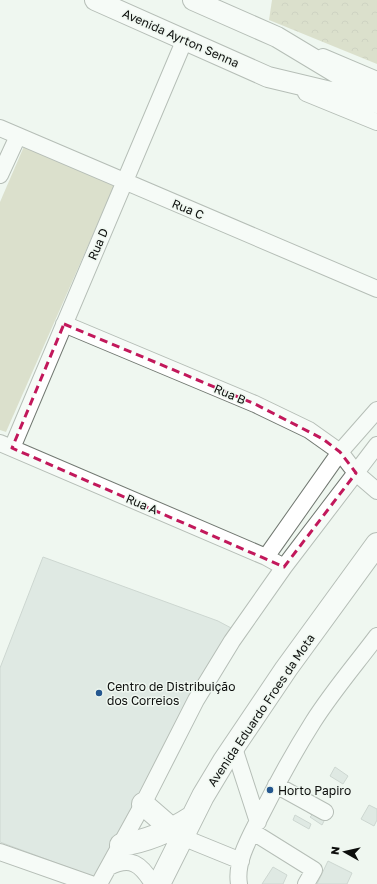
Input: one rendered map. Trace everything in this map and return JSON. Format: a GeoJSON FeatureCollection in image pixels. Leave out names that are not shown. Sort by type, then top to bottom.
{"type":"FeatureCollection","features":[{"type":"Feature","properties":{"kind":"highway","name":"Avenida Eduardo Froes da Mota"},"geometry":{"type":"LineString","coordinates":[[178,833],[192,817],[203,796],[286,669],[377,544]]}},
{"type":"Feature","properties":{"kind":"highway"},"geometry":{"type":"LineString","coordinates":[[143,804],[178,833]]}},
{"type":"Feature","properties":{"kind":"highway"},"geometry":{"type":"LineString","coordinates":[[121,845],[178,833]]}},
{"type":"Feature","properties":{"kind":"highway"},"geometry":{"type":"LineString","coordinates":[[159,884],[178,833]]}},
{"type":"Feature","properties":{"kind":"main road","name":"Avenida Ayrton Senna"},"geometry":{"type":"LineString","coordinates":[[95,0],[268,77],[377,102]]}},
{"type":"Feature","properties":{"kind":"main road"},"geometry":{"type":"LineString","coordinates":[[199,1],[277,37],[377,97]]}},
{"type":"Feature","properties":{"kind":"street"},"geometry":{"type":"LineString","coordinates":[[277,37],[377,80]]}},
{"type":"Feature","properties":{"kind":"street","name":"Rua D"},"geometry":{"type":"LineString","coordinates":[[6,446],[64,324],[185,39]]}},
{"type":"Feature","properties":{"kind":"street","name":"Avenida Ayrton Senna"},"geometry":{"type":"LineString","coordinates":[[268,77],[377,122]]}},
{"type":"Feature","properties":{"kind":"street","name":"Rua C"},"geometry":{"type":"LineString","coordinates":[[0,128],[377,289]]}},
{"type":"Feature","properties":{"kind":"street"},"geometry":{"type":"LineString","coordinates":[[0,175],[18,136]]}},
{"type":"Feature","properties":{"kind":"street","name":"Rua B"},"geometry":{"type":"LineString","coordinates":[[64,324],[255,404],[309,430],[340,452],[356,473],[377,492]]}},
{"type":"Feature","properties":{"kind":"street"},"geometry":{"type":"LineString","coordinates":[[266,557],[340,452],[377,410]]}},
{"type":"Feature","properties":{"kind":"street"},"geometry":{"type":"LineString","coordinates":[[99,884],[143,804],[196,700],[232,641],[284,567],[377,445]]}},
{"type":"Feature","properties":{"kind":"street","name":"Rua A"},"geometry":{"type":"LineString","coordinates":[[6,446],[266,557],[284,567]]}},
{"type":"Feature","properties":{"kind":"street"},"geometry":{"type":"LineString","coordinates":[[239,884],[238,874],[241,861],[255,827],[276,785],[314,720],[377,636]]}},
{"type":"Feature","properties":{"kind":"street"},"geometry":{"type":"LineString","coordinates":[[234,748],[255,827],[314,870],[306,884]]}},
{"type":"Feature","properties":{"kind":"street"},"geometry":{"type":"LineString","coordinates":[[276,785],[325,812]]}},
{"type":"Feature","properties":{"kind":"street"},"geometry":{"type":"LineString","coordinates":[[178,833],[241,861]]}},
{"type":"Feature","properties":{"kind":"street"},"geometry":{"type":"LineString","coordinates":[[0,852],[91,884]]}},
{"type":"Feature","properties":{"kind":"street"},"geometry":{"type":"LineString","coordinates":[[108,867],[119,862],[129,862],[144,870],[153,884]]}},
{"type":"Feature","properties":{"kind":"highlighted area"},"geometry":{"type":"Polygon","coordinates":[[[64,324],[255,404],[323,439],[340,452],[356,473],[284,567],[12,448],[64,324]]]}},
{"type":"Feature","properties":{"kind":"green space"},"geometry":{"type":"Polygon","coordinates":[[[272,0],[377,0],[377,64],[269,20],[272,0]]]}},
{"type":"Feature","properties":{"kind":"green space"},"geometry":{"type":"Polygon","coordinates":[[[25,144],[116,182],[6,432],[0,430],[0,202],[25,144]]]}},
{"type":"Feature","properties":{"kind":"building","name":"Centro de Distribuição dos Correios"},"geometry":{"type":"Polygon","coordinates":[[[43,557],[218,621],[233,629],[97,878],[0,842],[0,668],[43,557]]]}},
{"type":"Feature","properties":{"kind":"building"},"geometry":{"type":"Polygon","coordinates":[[[335,767],[348,776],[343,784],[330,776],[335,767]]]}},
{"type":"Feature","properties":{"kind":"building"},"geometry":{"type":"Polygon","coordinates":[[[369,805],[377,809],[377,820],[374,826],[361,819],[369,805]]]}},
{"type":"Feature","properties":{"kind":"building"},"geometry":{"type":"Polygon","coordinates":[[[310,806],[326,817],[322,825],[310,817],[312,815],[306,811],[310,806]]]}},
{"type":"Feature","properties":{"kind":"building"},"geometry":{"type":"Polygon","coordinates":[[[295,815],[311,824],[309,829],[293,820],[295,815]]]}},
{"type":"Feature","properties":{"kind":"building"},"geometry":{"type":"Polygon","coordinates":[[[328,861],[352,873],[347,884],[317,884],[328,861]]]}},
{"type":"Feature","properties":{"kind":"building"},"geometry":{"type":"Polygon","coordinates":[[[273,867],[287,875],[283,884],[262,884],[273,867]]]}},
{"type":"Feature","properties":{"kind":"place","name":"Centro de Distribuição dos Correios"},"geometry":{"type":"Point","coordinates":[99,693]}},
{"type":"Feature","properties":{"kind":"place","name":"Horto Papiro"},"geometry":{"type":"Point","coordinates":[270,790]}}]}
